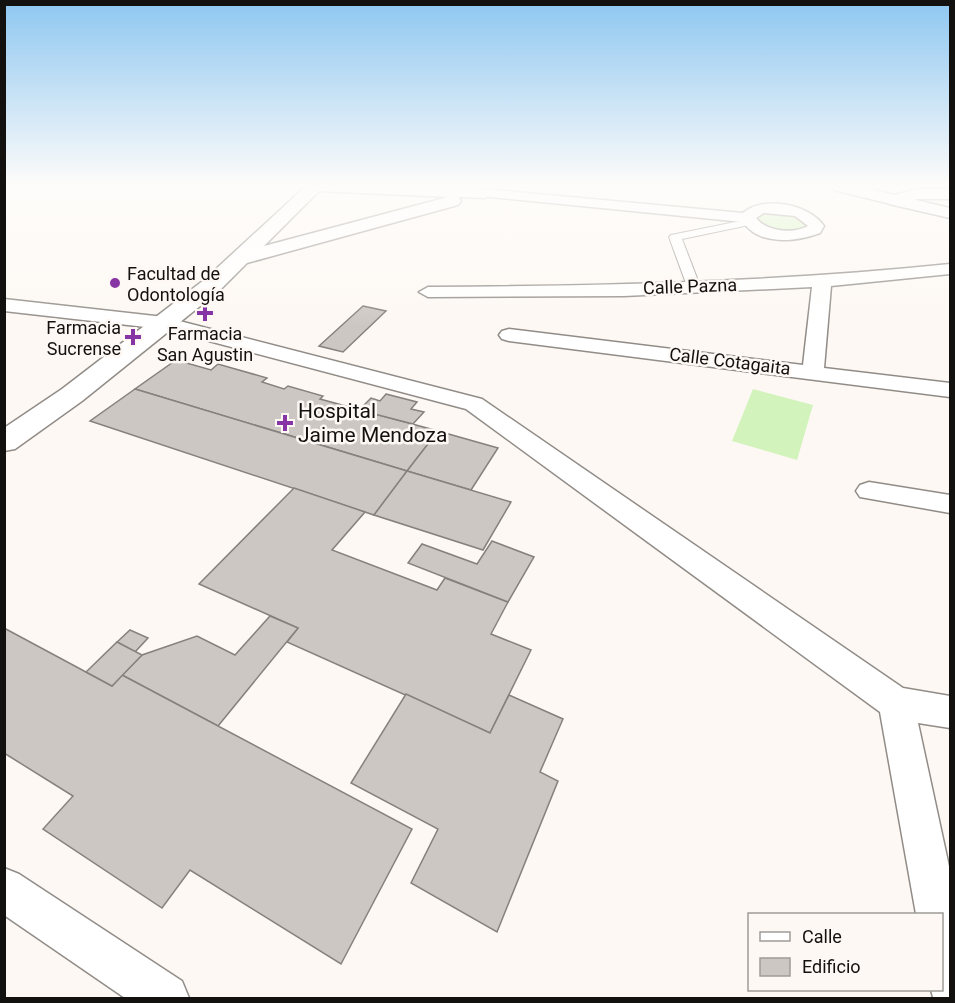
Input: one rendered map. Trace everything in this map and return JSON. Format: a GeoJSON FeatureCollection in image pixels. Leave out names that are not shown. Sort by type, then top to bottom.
{"type":"FeatureCollection","features":[{"type":"Feature","properties":{"kind":"main road"},"geometry":{"type":"LineString","coordinates":[[6,441],[72,395],[212,285],[267,233]]}},
{"type":"Feature","properties":{"kind":"main road"},"geometry":{"type":"LineString","coordinates":[[240,259],[337,233]]}},
{"type":"Feature","properties":{"kind":"street"},"geometry":{"type":"LineString","coordinates":[[693,233],[675,237],[693,286]]}},
{"type":"Feature","properties":{"kind":"street","name":"Calle Pazna"},"geometry":{"type":"LineString","coordinates":[[428,292],[527,292],[822,282],[951,269]]}},
{"type":"Feature","properties":{"kind":"street"},"geometry":{"type":"LineString","coordinates":[[813,371],[822,282]]}},
{"type":"Feature","properties":{"kind":"street"},"geometry":{"type":"LineString","coordinates":[[4,305],[164,323],[474,404],[896,703],[951,712]]}},
{"type":"Feature","properties":{"kind":"street","name":"Calle Cotagaita"},"geometry":{"type":"LineString","coordinates":[[509,335],[813,371],[951,390]]}},
{"type":"Feature","properties":{"kind":"street"},"geometry":{"type":"LineString","coordinates":[[869,491],[951,504]]}},
{"type":"Feature","properties":{"kind":"street"},"geometry":{"type":"LineString","coordinates":[[896,703],[938,913]]}},
{"type":"Feature","properties":{"kind":"street"},"geometry":{"type":"LineString","coordinates":[[4,889],[165,999]]}},
{"type":"Feature","properties":{"kind":"street"},"geometry":{"type":"LineString","coordinates":[[943,939],[951,980]]}},
{"type":"Feature","properties":{"kind":"green space"},"geometry":{"type":"Polygon","coordinates":[[[753,389],[813,405],[797,460],[732,441],[753,389]]]}},
{"type":"Feature","properties":{"kind":"building"},"geometry":{"type":"Polygon","coordinates":[[[363,306],[386,311],[343,352],[319,346],[363,306]]]}},
{"type":"Feature","properties":{"kind":"building"},"geometry":{"type":"Polygon","coordinates":[[[176,360],[211,370],[218,364],[267,378],[262,382],[284,389],[288,386],[323,396],[320,399],[438,431],[407,471],[135,389],[176,360]]]}},
{"type":"Feature","properties":{"kind":"building"},"geometry":{"type":"Polygon","coordinates":[[[135,389],[407,471],[374,515],[90,421],[135,389]]]}},
{"type":"Feature","properties":{"kind":"building"},"geometry":{"type":"Polygon","coordinates":[[[386,394],[417,402],[411,409],[424,412],[413,424],[359,410],[371,398],[380,401],[386,394]]]}},
{"type":"Feature","properties":{"kind":"building"},"geometry":{"type":"Polygon","coordinates":[[[438,431],[498,448],[471,490],[407,471],[438,431]]]}},
{"type":"Feature","properties":{"kind":"building"},"geometry":{"type":"Polygon","coordinates":[[[407,471],[511,502],[483,550],[374,515],[407,471]]]}},
{"type":"Feature","properties":{"kind":"building"},"geometry":{"type":"Polygon","coordinates":[[[294,488],[365,512],[332,550],[437,590],[445,578],[508,602],[491,634],[531,650],[490,733],[287,642],[298,628],[199,584],[294,488]]]}},
{"type":"Feature","properties":{"kind":"building"},"geometry":{"type":"Polygon","coordinates":[[[492,541],[534,557],[508,602],[408,563],[422,544],[477,564],[492,541]]]}},
{"type":"Feature","properties":{"kind":"building"},"geometry":{"type":"Polygon","coordinates":[[[270,616],[298,628],[218,726],[122,675],[142,655],[197,636],[235,655],[270,616]]]}},
{"type":"Feature","properties":{"kind":"building"},"geometry":{"type":"Polygon","coordinates":[[[4,628],[112,686],[122,675],[412,829],[341,964],[190,870],[162,908],[43,829],[73,796],[4,753],[4,628]]]}},
{"type":"Feature","properties":{"kind":"building"},"geometry":{"type":"Polygon","coordinates":[[[130,630],[148,638],[135,652],[117,642],[130,630]]]}},
{"type":"Feature","properties":{"kind":"building"},"geometry":{"type":"Polygon","coordinates":[[[117,642],[142,655],[112,686],[86,672],[117,642]]]}},
{"type":"Feature","properties":{"kind":"building"},"geometry":{"type":"Polygon","coordinates":[[[406,694],[490,733],[509,695],[563,719],[540,772],[558,781],[497,932],[411,883],[438,829],[351,783],[406,694]]]}},
{"type":"Feature","properties":{"kind":"place","name":"Facultad de Odontología"},"geometry":{"type":"Point","coordinates":[115,283]}},
{"type":"Feature","properties":{"kind":"place","name":"Farmacia San Agustin"},"geometry":{"type":"Point","coordinates":[205,313]}},
{"type":"Feature","properties":{"kind":"place","name":"Farmacia Sucrense"},"geometry":{"type":"Point","coordinates":[133,337]}},
{"type":"Feature","properties":{"kind":"place","name":"Hospital Jaime Mendoza"},"geometry":{"type":"Point","coordinates":[285,423]}}]}
